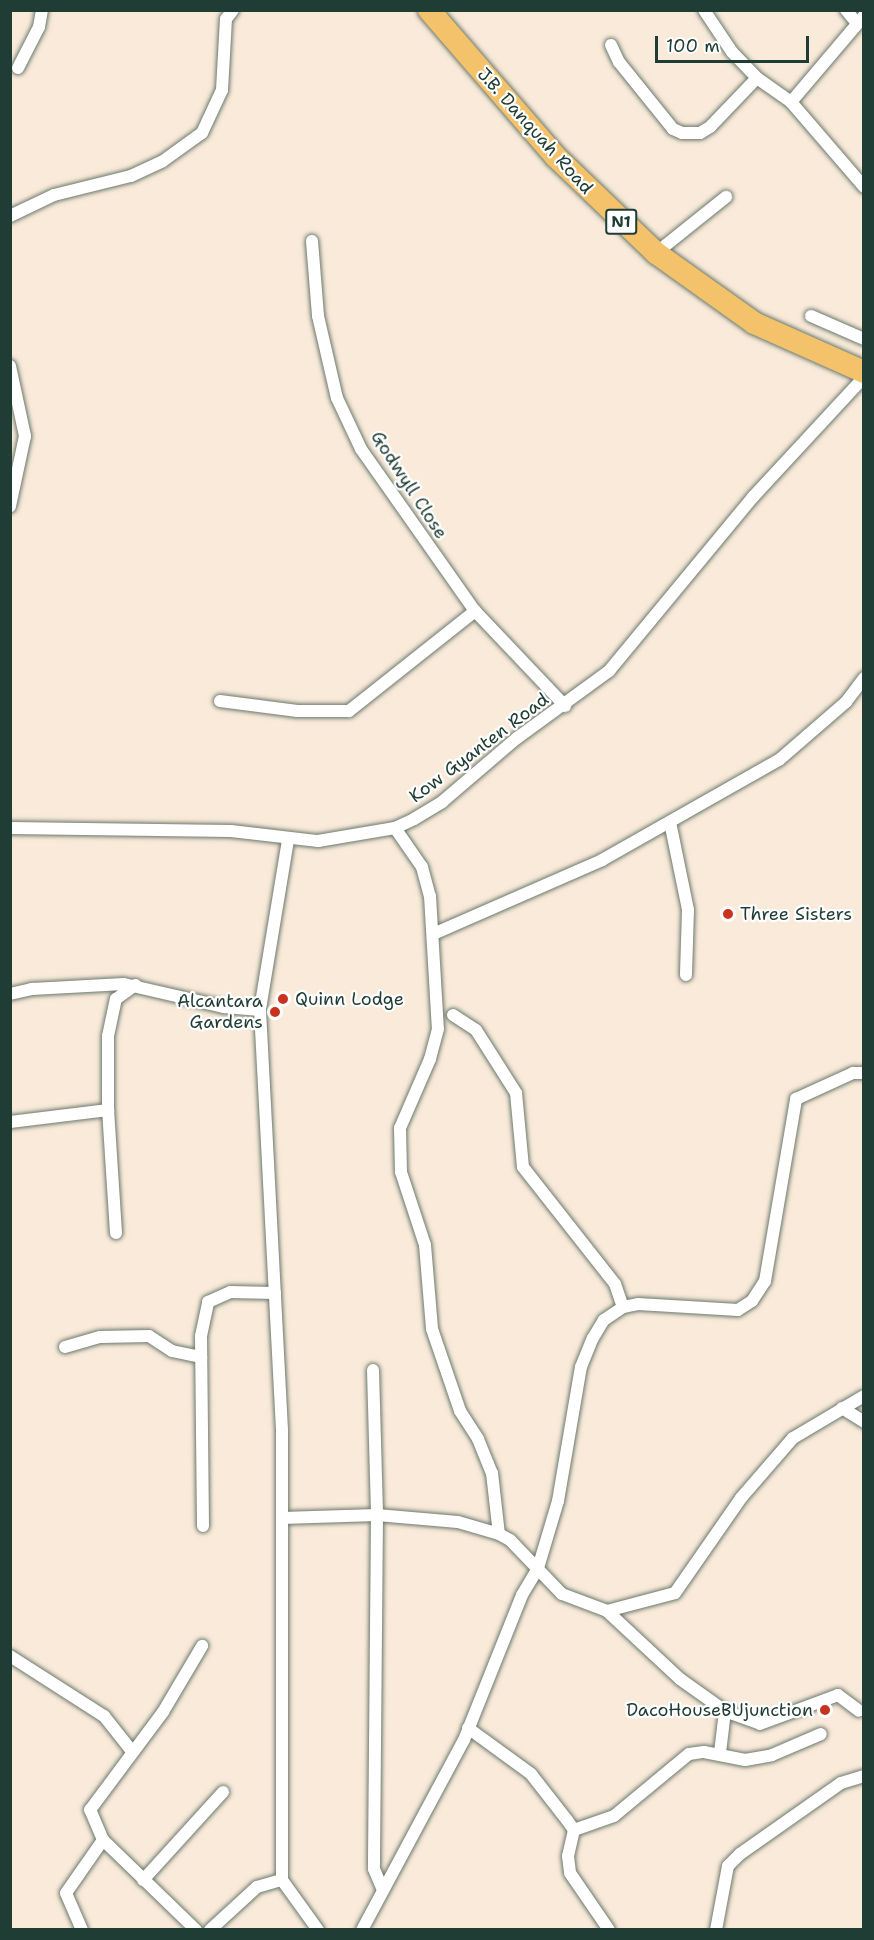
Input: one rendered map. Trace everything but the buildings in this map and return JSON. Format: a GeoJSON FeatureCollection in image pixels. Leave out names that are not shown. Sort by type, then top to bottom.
{"type":"FeatureCollection","features":[{"type":"Feature","properties":{"kind":"highway","name":"J.B. Danquah Road"},"geometry":{"type":"LineString","coordinates":[[429,10],[556,157],[656,253],[754,322],[864,372]]}},
{"type":"Feature","properties":{"kind":"street"},"geometry":{"type":"LineString","coordinates":[[18,68],[39,27],[42,10]]}},
{"type":"Feature","properties":{"kind":"street"},"geometry":{"type":"LineString","coordinates":[[10,216],[54,195],[131,176],[163,161],[202,133],[222,90],[226,20],[233,10]]}},
{"type":"Feature","properties":{"kind":"street"},"geometry":{"type":"LineString","coordinates":[[704,10],[732,52],[757,78],[791,102],[864,187]]}},
{"type":"Feature","properties":{"kind":"street"},"geometry":{"type":"LineString","coordinates":[[791,102],[860,19],[846,10]]}},
{"type":"Feature","properties":{"kind":"street"},"geometry":{"type":"LineString","coordinates":[[611,45],[619,62],[673,129],[682,133],[700,133],[710,127],[757,78]]}},
{"type":"Feature","properties":{"kind":"street"},"geometry":{"type":"LineString","coordinates":[[656,253],[726,197]]}},
{"type":"Feature","properties":{"kind":"street","name":"Godwyll Close"},"geometry":{"type":"LineString","coordinates":[[312,241],[318,316],[337,398],[367,457],[475,611],[565,706]]}},
{"type":"Feature","properties":{"kind":"street"},"geometry":{"type":"LineString","coordinates":[[811,316],[864,339]]}},
{"type":"Feature","properties":{"kind":"street"},"geometry":{"type":"LineString","coordinates":[[10,366],[25,436],[10,506]]}},
{"type":"Feature","properties":{"kind":"street","name":"Kow Gyanten Road"},"geometry":{"type":"LineString","coordinates":[[10,828],[222,830],[288,840],[345,839],[395,828],[442,802],[499,752],[565,706],[622,658],[753,496],[864,377]]}},
{"type":"Feature","properties":{"kind":"street"},"geometry":{"type":"LineString","coordinates":[[220,701],[297,711],[349,711],[475,611]]}},
{"type":"Feature","properties":{"kind":"street"},"geometry":{"type":"LineString","coordinates":[[433,934],[602,861],[779,760],[846,702],[864,678]]}},
{"type":"Feature","properties":{"kind":"street"},"geometry":{"type":"LineString","coordinates":[[670,822],[688,910],[686,975]]}},
{"type":"Feature","properties":{"kind":"street"},"geometry":{"type":"LineString","coordinates":[[395,828],[422,867],[430,896],[438,1029],[430,1059],[400,1128],[401,1172],[425,1245],[432,1329],[460,1411],[478,1439],[492,1473],[499,1534]]}},
{"type":"Feature","properties":{"kind":"street"},"geometry":{"type":"LineString","coordinates":[[288,840],[260,1010],[282,1518],[282,1880],[318,1929]]}},
{"type":"Feature","properties":{"kind":"street"},"geometry":{"type":"LineString","coordinates":[[10,994],[96,983],[135,985],[224,1007],[260,1010]]}},
{"type":"Feature","properties":{"kind":"street"},"geometry":{"type":"LineString","coordinates":[[116,1233],[108,1110],[112,1008],[116,999],[135,985]]}},
{"type":"Feature","properties":{"kind":"street"},"geometry":{"type":"LineString","coordinates":[[453,1016],[476,1030],[516,1093],[523,1167],[615,1284],[623,1307]]}},
{"type":"Feature","properties":{"kind":"street"},"geometry":{"type":"LineString","coordinates":[[362,1929],[468,1728],[522,1595],[538,1568],[558,1501],[581,1367],[604,1320],[623,1307],[638,1304],[738,1310],[752,1301],[765,1281],[796,1099],[853,1073],[864,1073]]}},
{"type":"Feature","properties":{"kind":"street"},"geometry":{"type":"LineString","coordinates":[[10,1122],[108,1110]]}},
{"type":"Feature","properties":{"kind":"street"},"geometry":{"type":"LineString","coordinates":[[203,1526],[201,1357],[208,1302],[230,1292],[274,1293]]}},
{"type":"Feature","properties":{"kind":"street"},"geometry":{"type":"LineString","coordinates":[[65,1347],[100,1337],[149,1336],[172,1351],[201,1357]]}},
{"type":"Feature","properties":{"kind":"street"},"geometry":{"type":"LineString","coordinates":[[373,1370],[376,1515],[374,1869],[383,1890]]}},
{"type":"Feature","properties":{"kind":"street"},"geometry":{"type":"LineString","coordinates":[[607,1611],[675,1593],[741,1498],[793,1438],[864,1396]]}},
{"type":"Feature","properties":{"kind":"street"},"geometry":{"type":"LineString","coordinates":[[842,1408],[864,1422]]}},
{"type":"Feature","properties":{"kind":"street"},"geometry":{"type":"LineString","coordinates":[[282,1518],[376,1515],[458,1522],[499,1534],[510,1540],[562,1594],[607,1611],[680,1679],[725,1711],[760,1724],[838,1695],[859,1712]]}},
{"type":"Feature","properties":{"kind":"street"},"geometry":{"type":"LineString","coordinates":[[196,1929],[142,1880],[103,1840],[90,1810],[131,1750],[169,1703],[202,1646]]}},
{"type":"Feature","properties":{"kind":"street"},"geometry":{"type":"LineString","coordinates":[[10,1656],[104,1716],[131,1750]]}},
{"type":"Feature","properties":{"kind":"street"},"geometry":{"type":"LineString","coordinates":[[720,1754],[725,1711]]}},
{"type":"Feature","properties":{"kind":"street"},"geometry":{"type":"LineString","coordinates":[[468,1728],[531,1774],[574,1830]]}},
{"type":"Feature","properties":{"kind":"street"},"geometry":{"type":"LineString","coordinates":[[574,1830],[614,1816],[689,1754],[720,1754],[745,1760],[772,1755],[821,1734]]}},
{"type":"Feature","properties":{"kind":"street"},"geometry":{"type":"LineString","coordinates":[[716,1929],[728,1866],[740,1854],[841,1783],[864,1776]]}},
{"type":"Feature","properties":{"kind":"street"},"geometry":{"type":"LineString","coordinates":[[142,1880],[223,1792]]}},
{"type":"Feature","properties":{"kind":"street"},"geometry":{"type":"LineString","coordinates":[[574,1830],[568,1856],[570,1874],[609,1929]]}},
{"type":"Feature","properties":{"kind":"street"},"geometry":{"type":"LineString","coordinates":[[82,1929],[66,1893],[103,1840]]}},
{"type":"Feature","properties":{"kind":"street"},"geometry":{"type":"LineString","coordinates":[[210,1929],[257,1887],[282,1880]]}},
{"type":"Feature","properties":{"kind":"place","name":"Three Sisters"},"geometry":{"type":"Point","coordinates":[728,914]}},
{"type":"Feature","properties":{"kind":"place","name":"Quinn Lodge"},"geometry":{"type":"Point","coordinates":[283,999]}},
{"type":"Feature","properties":{"kind":"place","name":"Alcantara Gardens"},"geometry":{"type":"Point","coordinates":[275,1012]}},
{"type":"Feature","properties":{"kind":"place","name":"DacoHouseBUjunction"},"geometry":{"type":"Point","coordinates":[825,1710]}}]}
